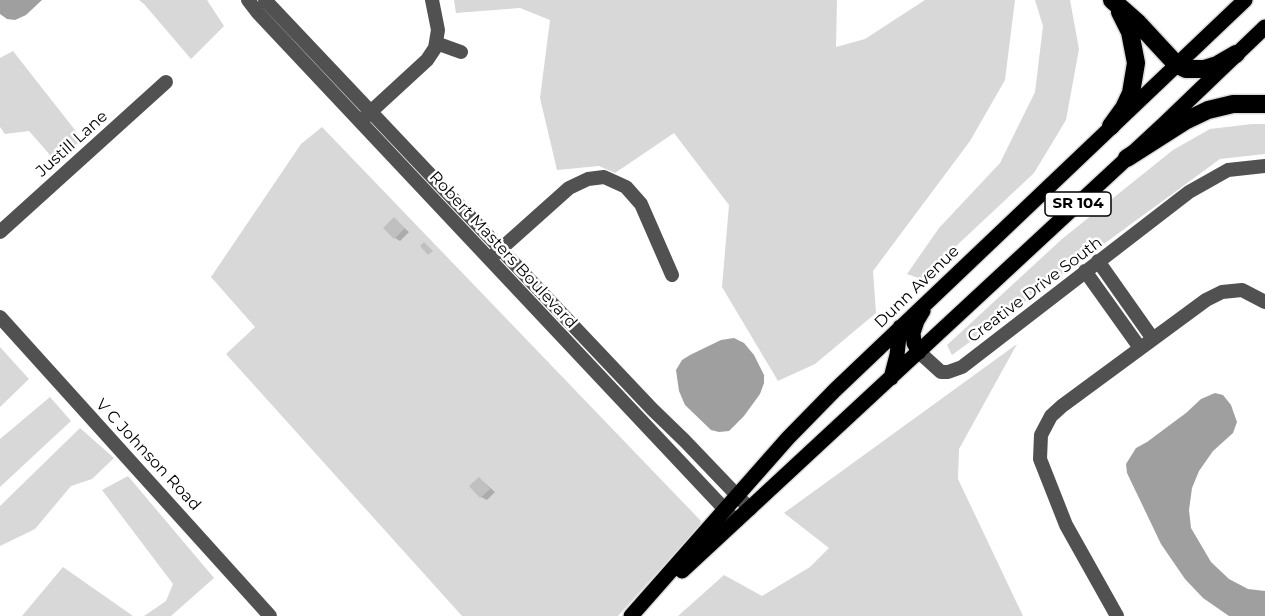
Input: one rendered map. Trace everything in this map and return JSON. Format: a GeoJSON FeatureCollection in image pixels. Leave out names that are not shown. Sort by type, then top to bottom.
{"type":"FeatureCollection","features":[{"type":"Feature","properties":{"kind":"highway"},"geometry":{"type":"LineString","coordinates":[[1114,2],[1138,23],[1176,64],[1186,69],[1204,69],[1217,65],[1236,54]]}},
{"type":"Feature","properties":{"kind":"highway"},"geometry":{"type":"LineString","coordinates":[[1111,126],[1131,93],[1136,63],[1130,32],[1114,2]]}},
{"type":"Feature","properties":{"kind":"highway"},"geometry":{"type":"LineString","coordinates":[[1127,158],[1185,121],[1208,110],[1233,104],[1265,104]]}},
{"type":"Feature","properties":{"kind":"main road","name":"Dunn Avenue"},"geometry":{"type":"LineString","coordinates":[[632,616],[788,438],[900,327],[1245,0]]}},
{"type":"Feature","properties":{"kind":"main road","name":"Dunn Avenue"},"geometry":{"type":"LineString","coordinates":[[632,616],[919,352],[1265,27]]}},
{"type":"Feature","properties":{"kind":"main road"},"geometry":{"type":"LineString","coordinates":[[919,352],[914,343],[913,333],[917,321],[935,294]]}},
{"type":"Feature","properties":{"kind":"main road"},"geometry":{"type":"LineString","coordinates":[[891,378],[897,356],[900,327]]}},
{"type":"Feature","properties":{"kind":"street","name":"Robert Masters Boulevard"},"geometry":{"type":"LineString","coordinates":[[248,0],[736,521]]}},
{"type":"Feature","properties":{"kind":"street","name":"Robert Masters Boulevard"},"geometry":{"type":"LineString","coordinates":[[265,0],[750,509]]}},
{"type":"Feature","properties":{"kind":"street"},"geometry":{"type":"LineString","coordinates":[[360,122],[427,60],[435,48],[438,30],[432,0]]}},
{"type":"Feature","properties":{"kind":"street"},"geometry":{"type":"LineString","coordinates":[[436,43],[461,52]]}},
{"type":"Feature","properties":{"kind":"street","name":"Justill Lane"},"geometry":{"type":"LineString","coordinates":[[0,232],[166,82]]}},
{"type":"Feature","properties":{"kind":"street","name":"Creative Drive South"},"geometry":{"type":"LineString","coordinates":[[919,352],[941,372],[962,367],[1190,192],[1228,170],[1265,166]]}},
{"type":"Feature","properties":{"kind":"street"},"geometry":{"type":"LineString","coordinates":[[490,260],[569,189],[588,179],[604,177],[626,187],[641,204],[672,275]]}},
{"type":"Feature","properties":{"kind":"street"},"geometry":{"type":"LineString","coordinates":[[1098,261],[1153,339]]}},
{"type":"Feature","properties":{"kind":"street"},"geometry":{"type":"LineString","coordinates":[[1085,271],[1140,348]]}},
{"type":"Feature","properties":{"kind":"street"},"geometry":{"type":"LineString","coordinates":[[1117,616],[1066,525],[1040,459],[1041,435],[1051,416],[1062,406],[1206,300],[1222,292],[1242,291],[1265,302]]}},
{"type":"Feature","properties":{"kind":"street","name":"V C Johnson Road"},"geometry":{"type":"LineString","coordinates":[[0,317],[270,616]]}},
{"type":"Feature","properties":{"kind":"shaded area"},"geometry":{"type":"Polygon","coordinates":[[[0,0],[42,0],[26,15],[15,20],[7,19],[0,14],[0,0]]]}},
{"type":"Feature","properties":{"kind":"shaded area"},"geometry":{"type":"Polygon","coordinates":[[[139,0],[207,0],[224,26],[191,59],[139,0]]]}},
{"type":"Feature","properties":{"kind":"shaded area"},"geometry":{"type":"Polygon","coordinates":[[[454,0],[837,0],[836,47],[865,39],[925,0],[1015,0],[1005,80],[970,141],[873,271],[876,313],[815,364],[778,381],[722,287],[729,205],[674,133],[615,173],[599,166],[557,170],[540,98],[550,20],[520,8],[456,13],[454,0]]]}},
{"type":"Feature","properties":{"kind":"shaded area"},"geometry":{"type":"Polygon","coordinates":[[[1035,0],[1070,0],[1079,49],[1066,120],[1034,173],[921,279],[907,274],[939,228],[1000,163],[1035,92],[1043,26],[1035,0]]]}},
{"type":"Feature","properties":{"kind":"shaded area"},"geometry":{"type":"Polygon","coordinates":[[[13,51],[82,139],[57,163],[29,131],[5,134],[0,127],[0,58],[13,51]]]}},
{"type":"Feature","properties":{"kind":"shaded area"},"geometry":{"type":"Polygon","coordinates":[[[1265,124],[1265,154],[1220,159],[952,355],[947,345],[1062,239],[1173,150],[1210,129],[1265,124]]]}},
{"type":"Feature","properties":{"kind":"shaded area"},"geometry":{"type":"Polygon","coordinates":[[[322,127],[701,521],[700,525],[618,616],[462,616],[226,354],[255,327],[211,277],[301,144],[322,127]]]}},
{"type":"Feature","properties":{"kind":"shaded area"},"geometry":{"type":"Polygon","coordinates":[[[734,338],[744,343],[754,355],[764,375],[764,383],[760,394],[744,416],[729,431],[719,432],[711,430],[685,405],[679,391],[676,370],[682,360],[690,355],[721,340],[734,338]]]}},
{"type":"Feature","properties":{"kind":"shaded area"},"geometry":{"type":"Polygon","coordinates":[[[1017,344],[959,449],[958,479],[1023,616],[678,616],[724,575],[762,596],[810,567],[829,548],[784,513],[1017,344]]]}},
{"type":"Feature","properties":{"kind":"shaded area"},"geometry":{"type":"Polygon","coordinates":[[[0,347],[29,379],[0,407],[0,347]]]}},
{"type":"Feature","properties":{"kind":"shaded area"},"geometry":{"type":"Polygon","coordinates":[[[1215,393],[1223,395],[1231,405],[1237,422],[1233,433],[1213,451],[1199,471],[1192,488],[1189,510],[1191,528],[1211,562],[1229,579],[1248,589],[1265,591],[1265,616],[1229,616],[1203,598],[1185,579],[1161,544],[1127,473],[1126,464],[1136,448],[1186,413],[1201,399],[1215,393]]]}},
{"type":"Feature","properties":{"kind":"shaded area"},"geometry":{"type":"Polygon","coordinates":[[[50,397],[71,421],[0,487],[0,439],[50,397]]]}},
{"type":"Feature","properties":{"kind":"shaded area"},"geometry":{"type":"Polygon","coordinates":[[[80,428],[114,458],[92,479],[71,486],[35,529],[0,546],[0,506],[80,428]]]}},
{"type":"Feature","properties":{"kind":"shaded area"},"geometry":{"type":"Polygon","coordinates":[[[128,476],[214,578],[171,616],[144,616],[166,601],[173,584],[102,490],[128,476]]]}},
{"type":"Feature","properties":{"kind":"shaded area"},"geometry":{"type":"Polygon","coordinates":[[[63,567],[133,616],[22,616],[63,567]]]}},
{"type":"Feature","properties":{"kind":"building"},"geometry":{"type":"Polygon","coordinates":[[[394,217],[405,228],[394,239],[383,228],[394,217]]]}},
{"type":"Feature","properties":{"kind":"building"},"geometry":{"type":"Polygon","coordinates":[[[424,242],[433,251],[428,255],[420,246],[424,242]]]}},
{"type":"Feature","properties":{"kind":"building"},"geometry":{"type":"Polygon","coordinates":[[[479,477],[490,489],[480,498],[469,486],[479,477]]]}}]}
